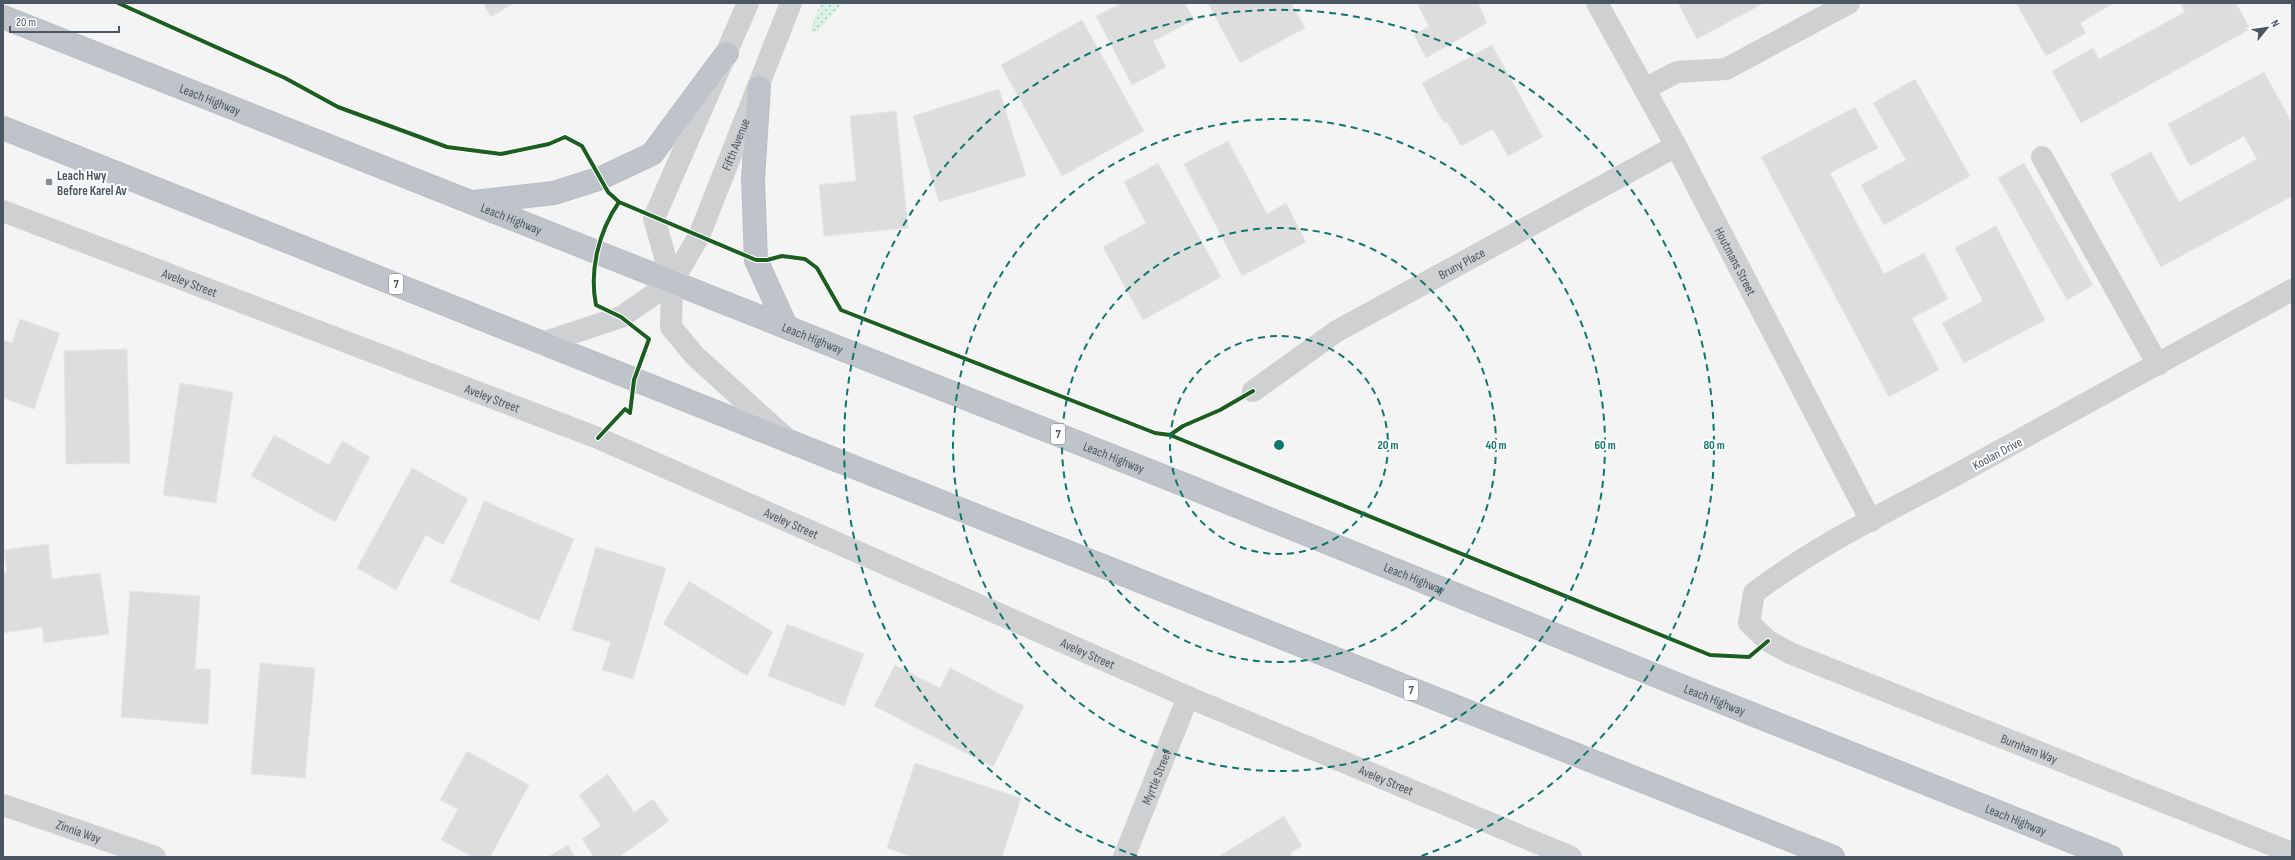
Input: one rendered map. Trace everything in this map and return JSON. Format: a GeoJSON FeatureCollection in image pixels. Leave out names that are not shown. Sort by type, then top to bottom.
{"type":"FeatureCollection","features":[{"type":"Feature","properties":{"kind":"highway","name":"Leach Highway"},"geometry":{"type":"LineString","coordinates":[[3,16],[471,203],[786,326],[2111,857]]}},
{"type":"Feature","properties":{"kind":"highway"},"geometry":{"type":"LineString","coordinates":[[471,203],[554,193],[601,178],[652,154],[727,53]]}},
{"type":"Feature","properties":{"kind":"highway"},"geometry":{"type":"LineString","coordinates":[[759,87],[753,179],[756,260],[786,326]]}},
{"type":"Feature","properties":{"kind":"highway","name":"7"},"geometry":{"type":"LineString","coordinates":[[3,128],[788,440],[1281,639],[1833,857]]}},
{"type":"Feature","properties":{"kind":"street","name":"Fifth Avenue"},"geometry":{"type":"LineString","coordinates":[[748,3],[654,218],[672,282],[671,327],[695,356],[788,440]]}},
{"type":"Feature","properties":{"kind":"street","name":"Fifth Avenue"},"geometry":{"type":"LineString","coordinates":[[542,343],[621,317],[672,282],[699,236],[791,3]]}},
{"type":"Feature","properties":{"kind":"street","name":"Houtmans Street"},"geometry":{"type":"LineString","coordinates":[[1597,3],[1676,146],[1871,521]]}},
{"type":"Feature","properties":{"kind":"street"},"geometry":{"type":"LineString","coordinates":[[1644,89],[1677,72],[1726,70],[1849,3]]}},
{"type":"Feature","properties":{"kind":"street","name":"Bruny Place"},"geometry":{"type":"LineString","coordinates":[[1253,391],[1337,331],[1676,146]]}},
{"type":"Feature","properties":{"kind":"street"},"geometry":{"type":"LineString","coordinates":[[2042,157],[2158,365]]}},
{"type":"Feature","properties":{"kind":"street","name":"Aveley Street"},"geometry":{"type":"LineString","coordinates":[[3,211],[598,438],[1188,697],[1571,857]]}},
{"type":"Feature","properties":{"kind":"street","name":"Koolan Drive"},"geometry":{"type":"LineString","coordinates":[[1768,641],[1749,623],[1754,593],[1779,574],[1871,521],[2158,365],[2292,290]]}},
{"type":"Feature","properties":{"kind":"street","name":"Burnham Way"},"geometry":{"type":"LineString","coordinates":[[1768,641],[1790,653],[2292,853]]}},
{"type":"Feature","properties":{"kind":"street","name":"Myrtle Street"},"geometry":{"type":"LineString","coordinates":[[1124,857],[1188,697]]}},
{"type":"Feature","properties":{"kind":"street","name":"Zinnia Way"},"geometry":{"type":"LineString","coordinates":[[3,805],[154,857]]}},
{"type":"Feature","properties":{"kind":"green space"},"geometry":{"type":"Polygon","coordinates":[[[821,3],[843,3],[817,32],[810,31],[821,3]]]}},
{"type":"Feature","properties":{"kind":"building"},"geometry":{"type":"Polygon","coordinates":[[[483,3],[514,3],[491,17],[483,3]]]}},
{"type":"Feature","properties":{"kind":"building"},"geometry":{"type":"Polygon","coordinates":[[[1122,3],[1185,3],[1194,20],[1153,41],[1166,67],[1132,85],[1096,16],[1122,3]]]}},
{"type":"Feature","properties":{"kind":"building"},"geometry":{"type":"Polygon","coordinates":[[[1208,3],[1291,3],[1305,28],[1240,63],[1208,3]]]}},
{"type":"Feature","properties":{"kind":"building"},"geometry":{"type":"Polygon","coordinates":[[[1417,3],[1478,3],[1487,23],[1426,58],[1414,35],[1429,26],[1417,3]]]}},
{"type":"Feature","properties":{"kind":"building"},"geometry":{"type":"Polygon","coordinates":[[[1678,3],[1764,3],[1697,39],[1678,3]]]}},
{"type":"Feature","properties":{"kind":"building"},"geometry":{"type":"Polygon","coordinates":[[[2016,3],[2114,3],[2080,23],[2086,33],[2046,56],[2016,3]]]}},
{"type":"Feature","properties":{"kind":"building"},"geometry":{"type":"Polygon","coordinates":[[[2180,3],[2236,3],[2250,29],[2081,123],[2052,71],[2093,48],[2099,59],[2185,12],[2180,3]]]}},
{"type":"Feature","properties":{"kind":"building"},"geometry":{"type":"Polygon","coordinates":[[[1082,20],[1144,131],[1062,176],[1001,65],[1082,20]]]}},
{"type":"Feature","properties":{"kind":"building"},"geometry":{"type":"Polygon","coordinates":[[[1492,45],[1543,137],[1508,156],[1493,129],[1461,146],[1447,122],[1443,122],[1422,83],[1492,45]]]}},
{"type":"Feature","properties":{"kind":"building"},"geometry":{"type":"Polygon","coordinates":[[[2264,72],[2292,123],[2292,196],[2161,267],[2110,174],[2151,152],[2179,202],[2257,159],[2244,136],[2190,166],[2168,124],[2264,72]]]}},
{"type":"Feature","properties":{"kind":"building"},"geometry":{"type":"Polygon","coordinates":[[[1915,79],[1970,176],[1884,225],[1861,185],[1906,160],[1873,103],[1915,79]]]}},
{"type":"Feature","properties":{"kind":"building"},"geometry":{"type":"Polygon","coordinates":[[[999,89],[1026,176],[939,202],[913,116],[999,89]]]}},
{"type":"Feature","properties":{"kind":"building"},"geometry":{"type":"Polygon","coordinates":[[[1855,107],[1878,148],[1830,173],[1884,274],[1924,253],[1948,299],[1912,318],[1939,370],[1889,397],[1761,157],[1855,107]]]}},
{"type":"Feature","properties":{"kind":"building"},"geometry":{"type":"Polygon","coordinates":[[[896,111],[908,228],[824,236],[819,185],[856,181],[850,116],[896,111]]]}},
{"type":"Feature","properties":{"kind":"building"},"geometry":{"type":"Polygon","coordinates":[[[1228,141],[1267,214],[1286,203],[1306,242],[1242,276],[1184,164],[1228,141]]]}},
{"type":"Feature","properties":{"kind":"building"},"geometry":{"type":"Polygon","coordinates":[[[1158,163],[1221,277],[1143,320],[1103,247],[1146,223],[1124,182],[1158,163]]]}},
{"type":"Feature","properties":{"kind":"building"},"geometry":{"type":"Polygon","coordinates":[[[2024,163],[2093,285],[2067,300],[1998,178],[2024,163]]]}},
{"type":"Feature","properties":{"kind":"building"},"geometry":{"type":"Polygon","coordinates":[[[1996,226],[2045,320],[1964,363],[1942,323],[1983,301],[1955,248],[1996,226]]]}},
{"type":"Feature","properties":{"kind":"building"},"geometry":{"type":"Polygon","coordinates":[[[20,319],[60,333],[34,409],[3,398],[3,340],[12,343],[20,319]]]}},
{"type":"Feature","properties":{"kind":"building"},"geometry":{"type":"Polygon","coordinates":[[[127,349],[130,463],[66,464],[64,351],[127,349]]]}},
{"type":"Feature","properties":{"kind":"building"},"geometry":{"type":"Polygon","coordinates":[[[180,383],[233,392],[216,503],[163,495],[180,383]]]}},
{"type":"Feature","properties":{"kind":"building"},"geometry":{"type":"Polygon","coordinates":[[[274,435],[329,465],[342,441],[370,457],[335,522],[251,476],[274,435]]]}},
{"type":"Feature","properties":{"kind":"building"},"geometry":{"type":"Polygon","coordinates":[[[412,468],[468,499],[443,545],[426,535],[396,590],[357,568],[412,468]]]}},
{"type":"Feature","properties":{"kind":"building"},"geometry":{"type":"Polygon","coordinates":[[[484,501],[574,539],[539,621],[450,582],[484,501]]]}},
{"type":"Feature","properties":{"kind":"building"},"geometry":{"type":"Polygon","coordinates":[[[48,544],[52,579],[100,573],[109,634],[44,643],[42,627],[3,633],[3,573],[7,572],[4,550],[48,544]]]}},
{"type":"Feature","properties":{"kind":"building"},"geometry":{"type":"Polygon","coordinates":[[[596,547],[666,568],[633,679],[602,670],[611,642],[572,630],[596,547]]]}},
{"type":"Feature","properties":{"kind":"building"},"geometry":{"type":"Polygon","coordinates":[[[689,581],[773,632],[747,676],[663,624],[689,581]]]}},
{"type":"Feature","properties":{"kind":"building"},"geometry":{"type":"Polygon","coordinates":[[[130,591],[200,596],[195,669],[211,669],[208,724],[121,717],[130,591]]]}},
{"type":"Feature","properties":{"kind":"building"},"geometry":{"type":"Polygon","coordinates":[[[787,624],[864,654],[844,706],[768,676],[787,624]]]}},
{"type":"Feature","properties":{"kind":"building"},"geometry":{"type":"Polygon","coordinates":[[[260,663],[315,668],[305,778],[251,774],[260,663]]]}},
{"type":"Feature","properties":{"kind":"building"},"geometry":{"type":"Polygon","coordinates":[[[895,665],[940,688],[950,668],[1024,706],[993,767],[874,706],[895,665]]]}},
{"type":"Feature","properties":{"kind":"building"},"geometry":{"type":"Polygon","coordinates":[[[467,751],[529,785],[490,857],[473,857],[441,840],[458,809],[440,800],[467,751]]]}},
{"type":"Feature","properties":{"kind":"building"},"geometry":{"type":"Polygon","coordinates":[[[915,763],[1021,798],[1002,857],[913,857],[887,848],[915,763]]]}},
{"type":"Feature","properties":{"kind":"building"},"geometry":{"type":"Polygon","coordinates":[[[608,774],[634,812],[653,799],[669,821],[619,857],[594,857],[582,839],[601,826],[579,795],[608,774]]]}},
{"type":"Feature","properties":{"kind":"building"},"geometry":{"type":"Polygon","coordinates":[[[1284,816],[1302,846],[1290,853],[1292,857],[1218,857],[1284,816]]]}},
{"type":"Feature","properties":{"kind":"building"},"geometry":{"type":"Polygon","coordinates":[[[568,845],[575,857],[548,857],[568,845]]]}},
{"type":"Feature","properties":{"kind":"cycle path"},"geometry":{"type":"LineString","coordinates":[[118,3],[285,78],[338,107],[447,147],[501,154],[549,144],[565,137],[582,146],[608,192],[619,202],[756,260],[767,260],[782,256],[805,259],[817,268],[841,310],[1155,433],[1170,435],[1710,655],[1749,657],[1768,641]]}},
{"type":"Feature","properties":{"kind":"cycle path"},"geometry":{"type":"LineString","coordinates":[[598,438],[625,409],[630,413],[634,380],[649,339],[621,317],[596,305],[594,278],[597,251],[606,225],[619,202]]}},
{"type":"Feature","properties":{"kind":"cycle path"},"geometry":{"type":"LineString","coordinates":[[1170,435],[1183,426],[1220,410],[1253,391]]}},
{"type":"Feature","properties":{"kind":"place","name":"Leach Hwy Before Karel Av"},"geometry":{"type":"Point","coordinates":[49,182]}}]}
